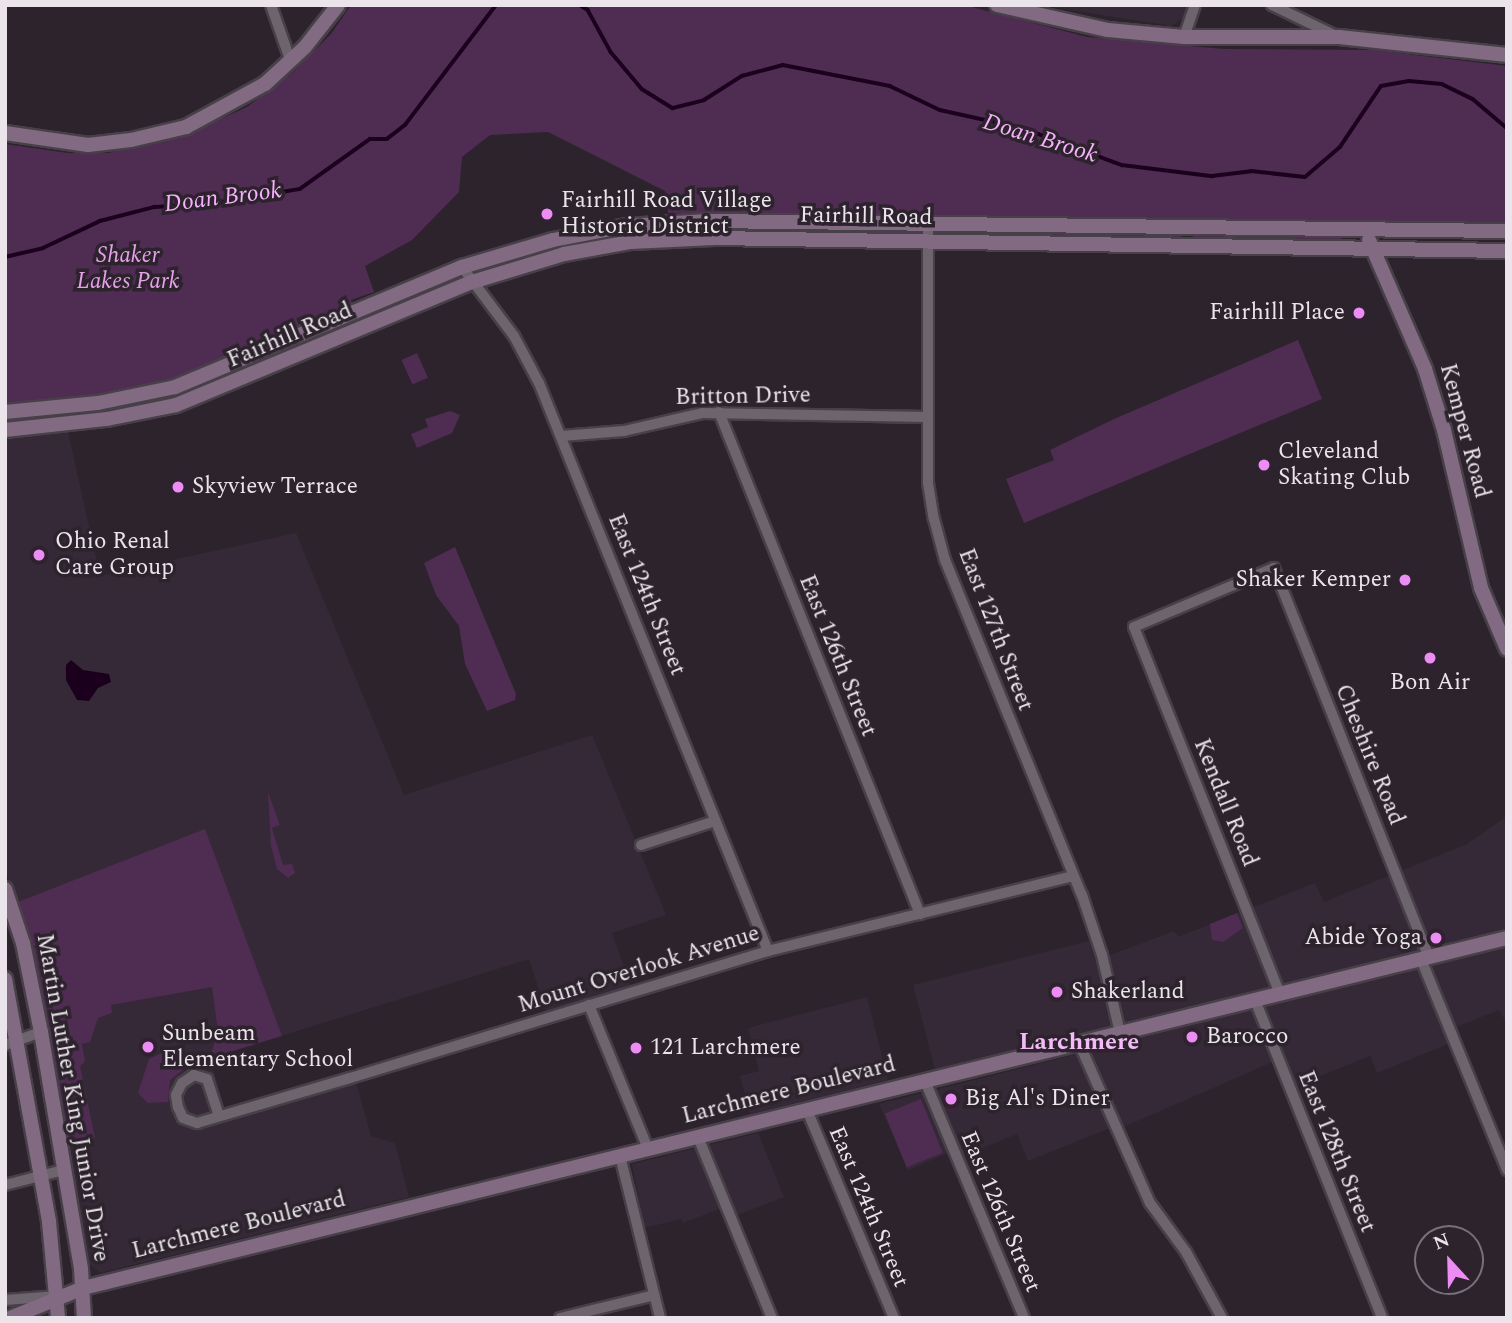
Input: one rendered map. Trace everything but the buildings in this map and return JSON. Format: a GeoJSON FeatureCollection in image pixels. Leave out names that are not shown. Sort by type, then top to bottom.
{"type":"FeatureCollection","features":[{"type":"Feature","properties":{"kind":"main road"},"geometry":{"type":"LineString","coordinates":[[5,133],[88,145],[151,137],[226,109],[291,62],[338,5]]}},
{"type":"Feature","properties":{"kind":"main road"},"geometry":{"type":"LineString","coordinates":[[997,5],[1108,30],[1184,37],[1339,37],[1507,55]]}},
{"type":"Feature","properties":{"kind":"main road","name":"Fairhill Road"},"geometry":{"type":"LineString","coordinates":[[5,412],[130,398],[214,373],[462,267],[581,234],[668,222],[1507,231]]}},
{"type":"Feature","properties":{"kind":"main road"},"geometry":{"type":"LineString","coordinates":[[1185,227],[1185,245]]}},
{"type":"Feature","properties":{"kind":"main road","name":"Kemper Road"},"geometry":{"type":"LineString","coordinates":[[1365,229],[1425,369],[1444,429],[1481,588],[1507,649]]}},
{"type":"Feature","properties":{"kind":"main road"},"geometry":{"type":"LineString","coordinates":[[1483,250],[1484,231]]}},
{"type":"Feature","properties":{"kind":"main road"},"geometry":{"type":"LineString","coordinates":[[581,234],[586,250]]}},
{"type":"Feature","properties":{"kind":"main road","name":"Fairhill Road"},"geometry":{"type":"LineString","coordinates":[[5,430],[84,422],[176,405],[221,390],[472,282],[586,250],[675,239],[928,240],[1507,251]]}},
{"type":"Feature","properties":{"kind":"main road"},"geometry":{"type":"LineString","coordinates":[[214,373],[221,390]]}},
{"type":"Feature","properties":{"kind":"main road"},"geometry":{"type":"LineString","coordinates":[[82,405],[84,422]]}},
{"type":"Feature","properties":{"kind":"main road"},"geometry":{"type":"LineString","coordinates":[[44,408],[46,426]]}},
{"type":"Feature","properties":{"kind":"main road","name":"Martin Luther King Junior Drive"},"geometry":{"type":"LineString","coordinates":[[5,888],[23,943],[41,1032],[83,1288],[84,1318]]}},
{"type":"Feature","properties":{"kind":"main road","name":"Larchmere Boulevard"},"geometry":{"type":"LineString","coordinates":[[10,1318],[58,1296],[83,1288],[1507,938]]}},
{"type":"Feature","properties":{"kind":"main road","name":"Martin Luther King Junior Drive"},"geometry":{"type":"LineString","coordinates":[[5,979],[11,1043],[40,1177],[58,1296],[58,1318]]}},
{"type":"Feature","properties":{"kind":"street"},"geometry":{"type":"LineString","coordinates":[[271,5],[291,62]]}},
{"type":"Feature","properties":{"kind":"street"},"geometry":{"type":"LineString","coordinates":[[1184,37],[1195,5]]}},
{"type":"Feature","properties":{"kind":"street"},"geometry":{"type":"LineString","coordinates":[[1272,5],[1339,37]]}},
{"type":"Feature","properties":{"kind":"street","name":"East 127th Street"},"geometry":{"type":"LineString","coordinates":[[928,223],[928,483],[945,560],[1073,876],[1102,955],[1120,1032]]}},
{"type":"Feature","properties":{"kind":"street","name":"East 124th Street"},"geometry":{"type":"LineString","coordinates":[[462,267],[524,352],[561,436],[768,951]]}},
{"type":"Feature","properties":{"kind":"street","name":"Britton Drive"},"geometry":{"type":"LineString","coordinates":[[561,436],[624,431],[670,416],[719,412],[928,417]]}},
{"type":"Feature","properties":{"kind":"street","name":"East 126th Street"},"geometry":{"type":"LineString","coordinates":[[719,412],[920,914]]}},
{"type":"Feature","properties":{"kind":"street","name":"Kendall Road"},"geometry":{"type":"LineString","coordinates":[[1274,568],[1133,627],[1280,994]]}},
{"type":"Feature","properties":{"kind":"street","name":"Cheshire Road"},"geometry":{"type":"LineString","coordinates":[[1274,568],[1507,1170]]}},
{"type":"Feature","properties":{"kind":"street"},"geometry":{"type":"LineString","coordinates":[[641,845],[715,821]]}},
{"type":"Feature","properties":{"kind":"street","name":"Mount Overlook Avenue"},"geometry":{"type":"LineString","coordinates":[[219,1116],[207,1079],[194,1075],[182,1083],[176,1099],[183,1118],[197,1123],[768,951],[1073,876]]}},
{"type":"Feature","properties":{"kind":"street","name":"East 128th Street"},"geometry":{"type":"LineString","coordinates":[[1255,1000],[1382,1318]]}},
{"type":"Feature","properties":{"kind":"street"},"geometry":{"type":"LineString","coordinates":[[589,1005],[648,1149]]}},
{"type":"Feature","properties":{"kind":"street"},"geometry":{"type":"LineString","coordinates":[[11,1043],[41,1032]]}},
{"type":"Feature","properties":{"kind":"street"},"geometry":{"type":"LineString","coordinates":[[1079,1043],[1150,1203],[1186,1252],[1222,1318]]}},
{"type":"Feature","properties":{"kind":"street","name":"East 126th Street"},"geometry":{"type":"LineString","coordinates":[[925,1081],[1024,1318]]}},
{"type":"Feature","properties":{"kind":"street","name":"East 124th Street"},"geometry":{"type":"LineString","coordinates":[[807,1110],[894,1318]]}},
{"type":"Feature","properties":{"kind":"street"},"geometry":{"type":"LineString","coordinates":[[698,1137],[772,1318]]}},
{"type":"Feature","properties":{"kind":"street"},"geometry":{"type":"LineString","coordinates":[[620,1156],[660,1318]]}},
{"type":"Feature","properties":{"kind":"street"},"geometry":{"type":"LineString","coordinates":[[5,1185],[64,1170]]}},
{"type":"Feature","properties":{"kind":"street"},"geometry":{"type":"LineString","coordinates":[[559,1318],[654,1295]]}},
{"type":"Feature","properties":{"kind":"street"},"geometry":{"type":"LineString","coordinates":[[5,1300],[58,1296]]}},
{"type":"Feature","properties":{"kind":"shaded area"},"geometry":{"type":"Polygon","coordinates":[[[1039,5],[1188,5],[1185,17],[1171,26],[1039,5]]]}},
{"type":"Feature","properties":{"kind":"shaded area"},"geometry":{"type":"Polygon","coordinates":[[[68,432],[100,576],[296,533],[404,795],[592,735],[666,915],[612,933],[631,986],[546,1011],[529,959],[210,1058],[228,1120],[356,1082],[371,1136],[395,1143],[409,1197],[100,1273],[87,1262],[39,985],[5,867],[5,438],[68,432]]]}},
{"type":"Feature","properties":{"kind":"shaded area"},"geometry":{"type":"Polygon","coordinates":[[[71,660],[83,670],[109,674],[111,682],[98,688],[89,701],[77,700],[66,680],[66,665],[71,660]]]}},
{"type":"Feature","properties":{"kind":"shaded area"},"geometry":{"type":"Polygon","coordinates":[[[1507,816],[1507,928],[935,1069],[913,985],[1089,941],[1095,961],[1174,931],[1178,937],[1315,883],[1324,902],[1467,844],[1507,816]]]}},
{"type":"Feature","properties":{"kind":"shaded area"},"geometry":{"type":"Polygon","coordinates":[[[1507,946],[1507,1024],[1499,1010],[1444,1032],[1448,1044],[1377,1073],[1370,1056],[1295,1086],[1284,1057],[1119,1129],[1117,1125],[1028,1161],[1017,1134],[963,1156],[960,1148],[908,1170],[879,1104],[1507,946]]]}},
{"type":"Feature","properties":{"kind":"shaded area"},"geometry":{"type":"Polygon","coordinates":[[[867,997],[888,1080],[750,1114],[740,1076],[759,1071],[748,1028],[867,997]]]}},
{"type":"Feature","properties":{"kind":"shaded area"},"geometry":{"type":"Polygon","coordinates":[[[758,1133],[784,1197],[737,1215],[732,1204],[683,1223],[681,1219],[644,1228],[632,1164],[758,1133]]]}},
{"type":"Feature","properties":{"kind":"green space","name":"Shaker Lakes Park"},"geometry":{"type":"Polygon","coordinates":[[[351,5],[964,5],[1087,37],[1224,49],[1374,50],[1507,66],[1507,225],[668,213],[665,191],[548,132],[490,135],[462,157],[459,192],[412,240],[365,266],[374,292],[351,300],[353,306],[176,378],[110,393],[5,404],[5,144],[68,153],[108,153],[190,133],[247,107],[291,74],[331,34],[351,5]]]}},
{"type":"Feature","properties":{"kind":"green space"},"geometry":{"type":"Polygon","coordinates":[[[713,227],[913,230],[913,234],[667,233],[591,243],[590,238],[713,227]]]}},
{"type":"Feature","properties":{"kind":"green space"},"geometry":{"type":"Polygon","coordinates":[[[944,230],[1181,234],[1181,239],[944,236],[944,230]]]}},
{"type":"Feature","properties":{"kind":"green space"},"geometry":{"type":"Polygon","coordinates":[[[1193,234],[1342,237],[1342,243],[1193,240],[1193,234]]]}},
{"type":"Feature","properties":{"kind":"green space"},"geometry":{"type":"Polygon","coordinates":[[[1298,340],[1322,399],[1024,523],[1006,479],[1054,460],[1050,450],[1114,419],[1298,340]]]}},
{"type":"Feature","properties":{"kind":"green space"},"geometry":{"type":"Polygon","coordinates":[[[417,353],[428,378],[412,385],[401,360],[417,353]]]}},
{"type":"Feature","properties":{"kind":"green space"},"geometry":{"type":"Polygon","coordinates":[[[450,411],[460,415],[452,433],[417,448],[411,434],[428,427],[425,419],[450,411]]]}},
{"type":"Feature","properties":{"kind":"green space"},"geometry":{"type":"Polygon","coordinates":[[[455,547],[516,694],[515,700],[487,711],[465,664],[459,626],[436,595],[424,563],[455,547]]]}},
{"type":"Feature","properties":{"kind":"green space"},"geometry":{"type":"Polygon","coordinates":[[[268,792],[280,825],[272,828],[283,865],[292,864],[295,873],[288,878],[277,869],[271,846],[268,792]]]}},
{"type":"Feature","properties":{"kind":"green space"},"geometry":{"type":"Polygon","coordinates":[[[205,829],[282,1036],[210,1058],[218,1031],[212,987],[111,1005],[112,1013],[98,1018],[90,1042],[82,1044],[85,1061],[80,1066],[95,1138],[68,1144],[39,985],[18,902],[205,829]]]}},
{"type":"Feature","properties":{"kind":"green space"},"geometry":{"type":"Polygon","coordinates":[[[1237,913],[1243,928],[1223,942],[1212,940],[1210,924],[1237,913]]]}},
{"type":"Feature","properties":{"kind":"green space"},"geometry":{"type":"Polygon","coordinates":[[[166,1051],[191,1056],[194,1061],[170,1080],[168,1102],[148,1103],[138,1093],[149,1059],[166,1051]]]}},
{"type":"Feature","properties":{"kind":"green space"},"geometry":{"type":"Polygon","coordinates":[[[921,1099],[943,1153],[907,1167],[885,1114],[921,1099]]]}},
{"type":"Feature","properties":{"kind":"waterway","name":"Doan Brook"},"geometry":{"type":"LineString","coordinates":[[5,257],[43,248],[100,221],[154,207],[210,204],[300,189],[370,139],[387,139],[405,125],[496,5]]}},
{"type":"Feature","properties":{"kind":"waterway","name":"Doan Brook"},"geometry":{"type":"LineString","coordinates":[[580,5],[588,10],[611,52],[642,89],[673,108],[704,100],[742,76],[783,65],[890,86],[940,110],[1022,128],[1122,165],[1212,176],[1251,171],[1305,177],[1340,147],[1381,86],[1409,81],[1442,84],[1473,99],[1507,128]]}},
{"type":"Feature","properties":{"kind":"place","name":"Fairhill Road Village Historic District"},"geometry":{"type":"Point","coordinates":[547,214]}},
{"type":"Feature","properties":{"kind":"place","name":"Fairhill Place"},"geometry":{"type":"Point","coordinates":[1359,313]}},
{"type":"Feature","properties":{"kind":"place","name":"Cleveland Skating Club"},"geometry":{"type":"Point","coordinates":[1264,465]}},
{"type":"Feature","properties":{"kind":"place","name":"Skyview Terrace"},"geometry":{"type":"Point","coordinates":[178,487]}},
{"type":"Feature","properties":{"kind":"place","name":"Ohio Renal Care Group"},"geometry":{"type":"Point","coordinates":[39,555]}},
{"type":"Feature","properties":{"kind":"place","name":"Shaker Kemper"},"geometry":{"type":"Point","coordinates":[1405,580]}},
{"type":"Feature","properties":{"kind":"place","name":"Bon Air"},"geometry":{"type":"Point","coordinates":[1430,658]}},
{"type":"Feature","properties":{"kind":"place","name":"Abide Yoga"},"geometry":{"type":"Point","coordinates":[1436,938]}},
{"type":"Feature","properties":{"kind":"place","name":"Shakerland"},"geometry":{"type":"Point","coordinates":[1057,992]}},
{"type":"Feature","properties":{"kind":"place","name":"Barocco"},"geometry":{"type":"Point","coordinates":[1192,1037]}},
{"type":"Feature","properties":{"kind":"place","name":"Sunbeam Elementary School"},"geometry":{"type":"Point","coordinates":[148,1047]}},
{"type":"Feature","properties":{"kind":"place","name":"121 Larchmere"},"geometry":{"type":"Point","coordinates":[636,1048]}},
{"type":"Feature","properties":{"kind":"place","name":"Big Al's Diner"},"geometry":{"type":"Point","coordinates":[951,1099]}},
{"type":"Feature","properties":{"kind":"district","name":"Larchmere"},"geometry":{"type":"Point","coordinates":[1079,1043]}}]}
